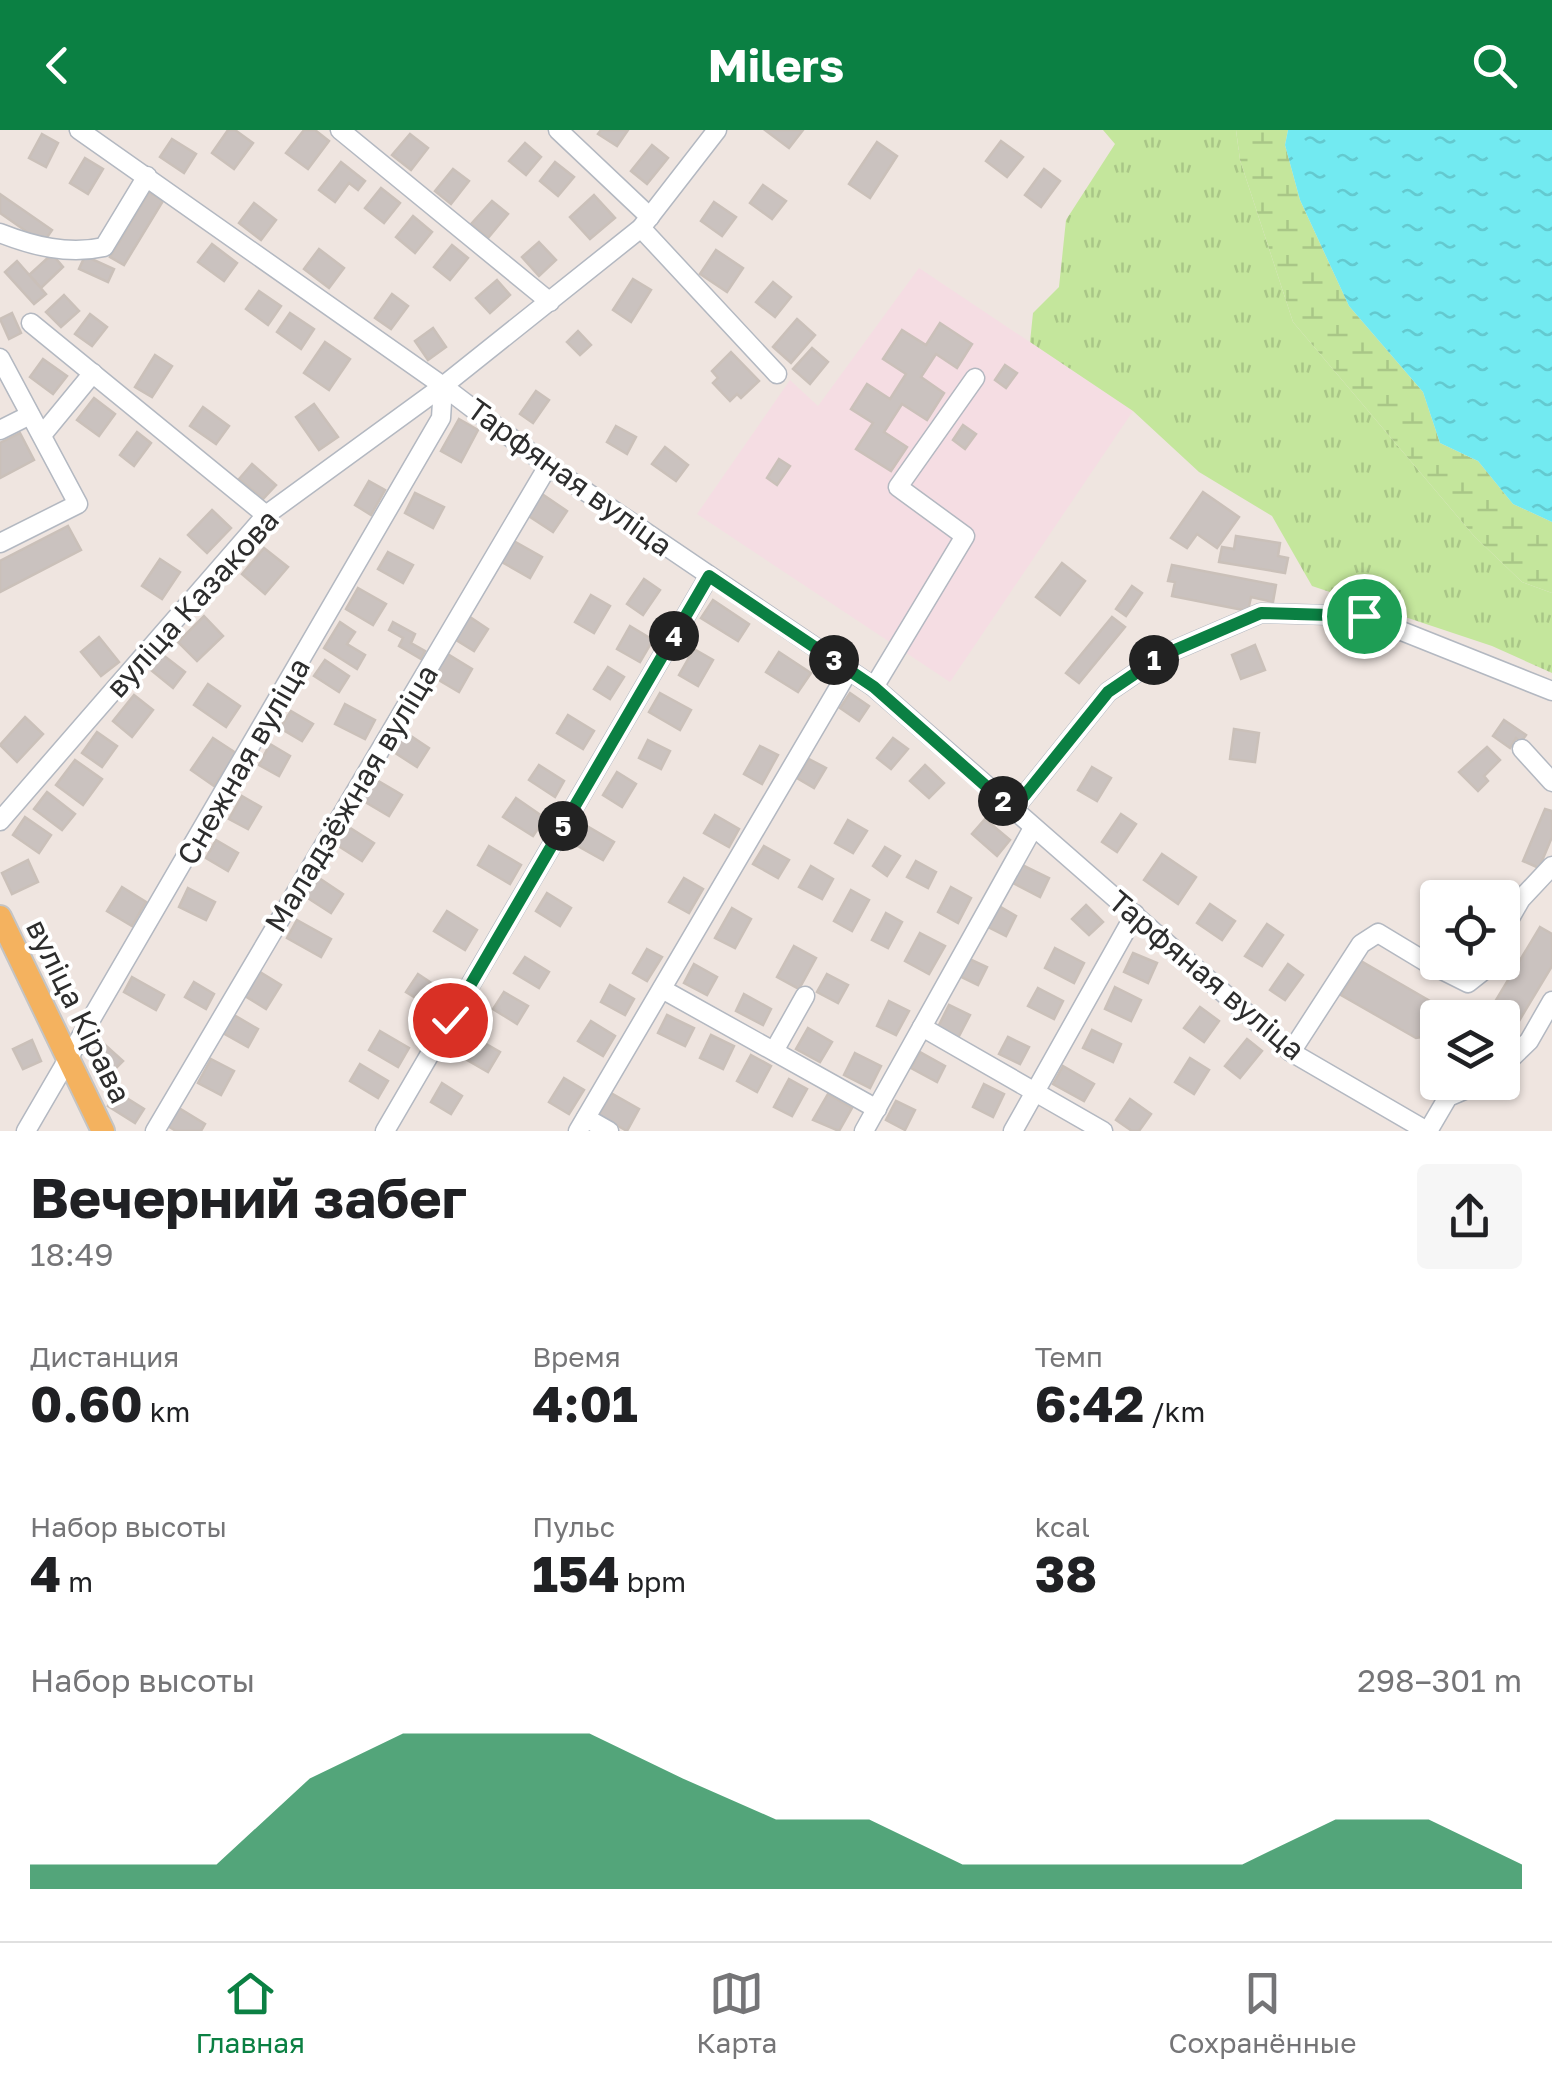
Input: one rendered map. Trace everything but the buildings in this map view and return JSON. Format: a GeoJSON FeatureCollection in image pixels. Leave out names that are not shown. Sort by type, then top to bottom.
{"type":"FeatureCollection","features":[{"type":"Feature","properties":{"kind":"main road","name":"вуліца Кірава"},"geometry":{"type":"LineString","coordinates":[[0,917],[103,1131]]}},
{"type":"Feature","properties":{"kind":"street","name":"Тарфяная вуліца"},"geometry":{"type":"LineString","coordinates":[[79,130],[443,386],[548,466],[874,687],[1291,1052],[1407,1126],[1428,1131]]}},
{"type":"Feature","properties":{"kind":"street"},"geometry":{"type":"LineString","coordinates":[[340,130],[550,302]]}},
{"type":"Feature","properties":{"kind":"street"},"geometry":{"type":"LineString","coordinates":[[558,130],[646,222],[777,374]]}},
{"type":"Feature","properties":{"kind":"street","name":"вуліца Казакова"},"geometry":{"type":"LineString","coordinates":[[0,821],[266,514],[443,386],[646,222],[717,130]]}},
{"type":"Feature","properties":{"kind":"street"},"geometry":{"type":"LineString","coordinates":[[0,233],[32,246],[87,251],[104,247],[147,176]]}},
{"type":"Feature","properties":{"kind":"street"},"geometry":{"type":"LineString","coordinates":[[31,323],[266,514]]}},
{"type":"Feature","properties":{"kind":"street"},"geometry":{"type":"LineString","coordinates":[[0,358],[78,504],[0,542]]}},
{"type":"Feature","properties":{"kind":"street"},"geometry":{"type":"LineString","coordinates":[[42,436],[93,373]]}},
{"type":"Feature","properties":{"kind":"street"},"geometry":{"type":"LineString","coordinates":[[874,687],[965,536],[898,487],[975,378]]}},
{"type":"Feature","properties":{"kind":"street","name":"Снежная вуліца"},"geometry":{"type":"LineString","coordinates":[[26,1131],[440,418],[443,386]]}},
{"type":"Feature","properties":{"kind":"street"},"geometry":{"type":"LineString","coordinates":[[0,430],[30,414]]}},
{"type":"Feature","properties":{"kind":"street","name":"Маладзёжная вуліца"},"geometry":{"type":"LineString","coordinates":[[155,1131],[548,466]]}},
{"type":"Feature","properties":{"kind":"street"},"geometry":{"type":"LineString","coordinates":[[385,1131],[709,576]]}},
{"type":"Feature","properties":{"kind":"street"},"geometry":{"type":"LineString","coordinates":[[1013,810],[1108,692],[1161,656],[1261,613],[1364,616],[1552,691]]}},
{"type":"Feature","properties":{"kind":"street"},"geometry":{"type":"LineString","coordinates":[[610,1131],[582,1124],[850,670]]}},
{"type":"Feature","properties":{"kind":"street"},"geometry":{"type":"LineString","coordinates":[[1522,749],[1552,782]]}},
{"type":"Feature","properties":{"kind":"street"},"geometry":{"type":"LineString","coordinates":[[864,1131],[1033,828]]}},
{"type":"Feature","properties":{"kind":"street"},"geometry":{"type":"LineString","coordinates":[[1520,902],[1552,866]]}},
{"type":"Feature","properties":{"kind":"street"},"geometry":{"type":"LineString","coordinates":[[1013,1131],[1135,914]]}},
{"type":"Feature","properties":{"kind":"street"},"geometry":{"type":"LineString","coordinates":[[1291,1052],[1362,944],[1378,932],[1420,958]]}},
{"type":"Feature","properties":{"kind":"street"},"geometry":{"type":"LineString","coordinates":[[662,989],[877,1109]]}},
{"type":"Feature","properties":{"kind":"street"},"geometry":{"type":"LineString","coordinates":[[774,1052],[805,996]]}},
{"type":"Feature","properties":{"kind":"street"},"geometry":{"type":"LineString","coordinates":[[1520,1050],[1552,1002]]}},
{"type":"Feature","properties":{"kind":"street"},"geometry":{"type":"LineString","coordinates":[[922,1027],[1104,1131]]}},
{"type":"Feature","properties":{"kind":"street"},"geometry":{"type":"LineString","coordinates":[[1428,1131],[1447,1100]]}},
{"type":"Feature","properties":{"kind":"shaded area"},"geometry":{"type":"Polygon","coordinates":[[[919,268],[1133,411],[950,682],[697,514],[790,380],[818,406],[919,268]]]}},
{"type":"Feature","properties":{"kind":"green space"},"geometry":{"type":"Polygon","coordinates":[[[1103,130],[1236,130],[1240,160],[1293,322],[1474,536],[1522,582],[1552,593],[1552,673],[1492,646],[1312,586],[1272,516],[1199,472],[1133,411],[1030,342],[1033,313],[1059,287],[1066,220],[1115,144],[1103,130]]]}},
{"type":"Feature","properties":{"kind":"green space"},"geometry":{"type":"Polygon","coordinates":[[[1236,130],[1288,130],[1285,145],[1300,200],[1349,306],[1423,392],[1440,443],[1478,461],[1513,504],[1552,522],[1552,593],[1522,582],[1474,536],[1293,322],[1240,160],[1236,130]]]}},
{"type":"Feature","properties":{"kind":"water"},"geometry":{"type":"Polygon","coordinates":[[[1288,130],[1552,130],[1552,522],[1513,504],[1478,461],[1440,443],[1423,392],[1349,306],[1300,200],[1285,145],[1288,130]]]}},
{"type":"Feature","properties":{"kind":"route"},"geometry":{"type":"LineString","coordinates":[[450,1020],[709,576],[874,687],[1013,810],[1108,692],[1161,656],[1261,613],[1364,616]]}}]}
